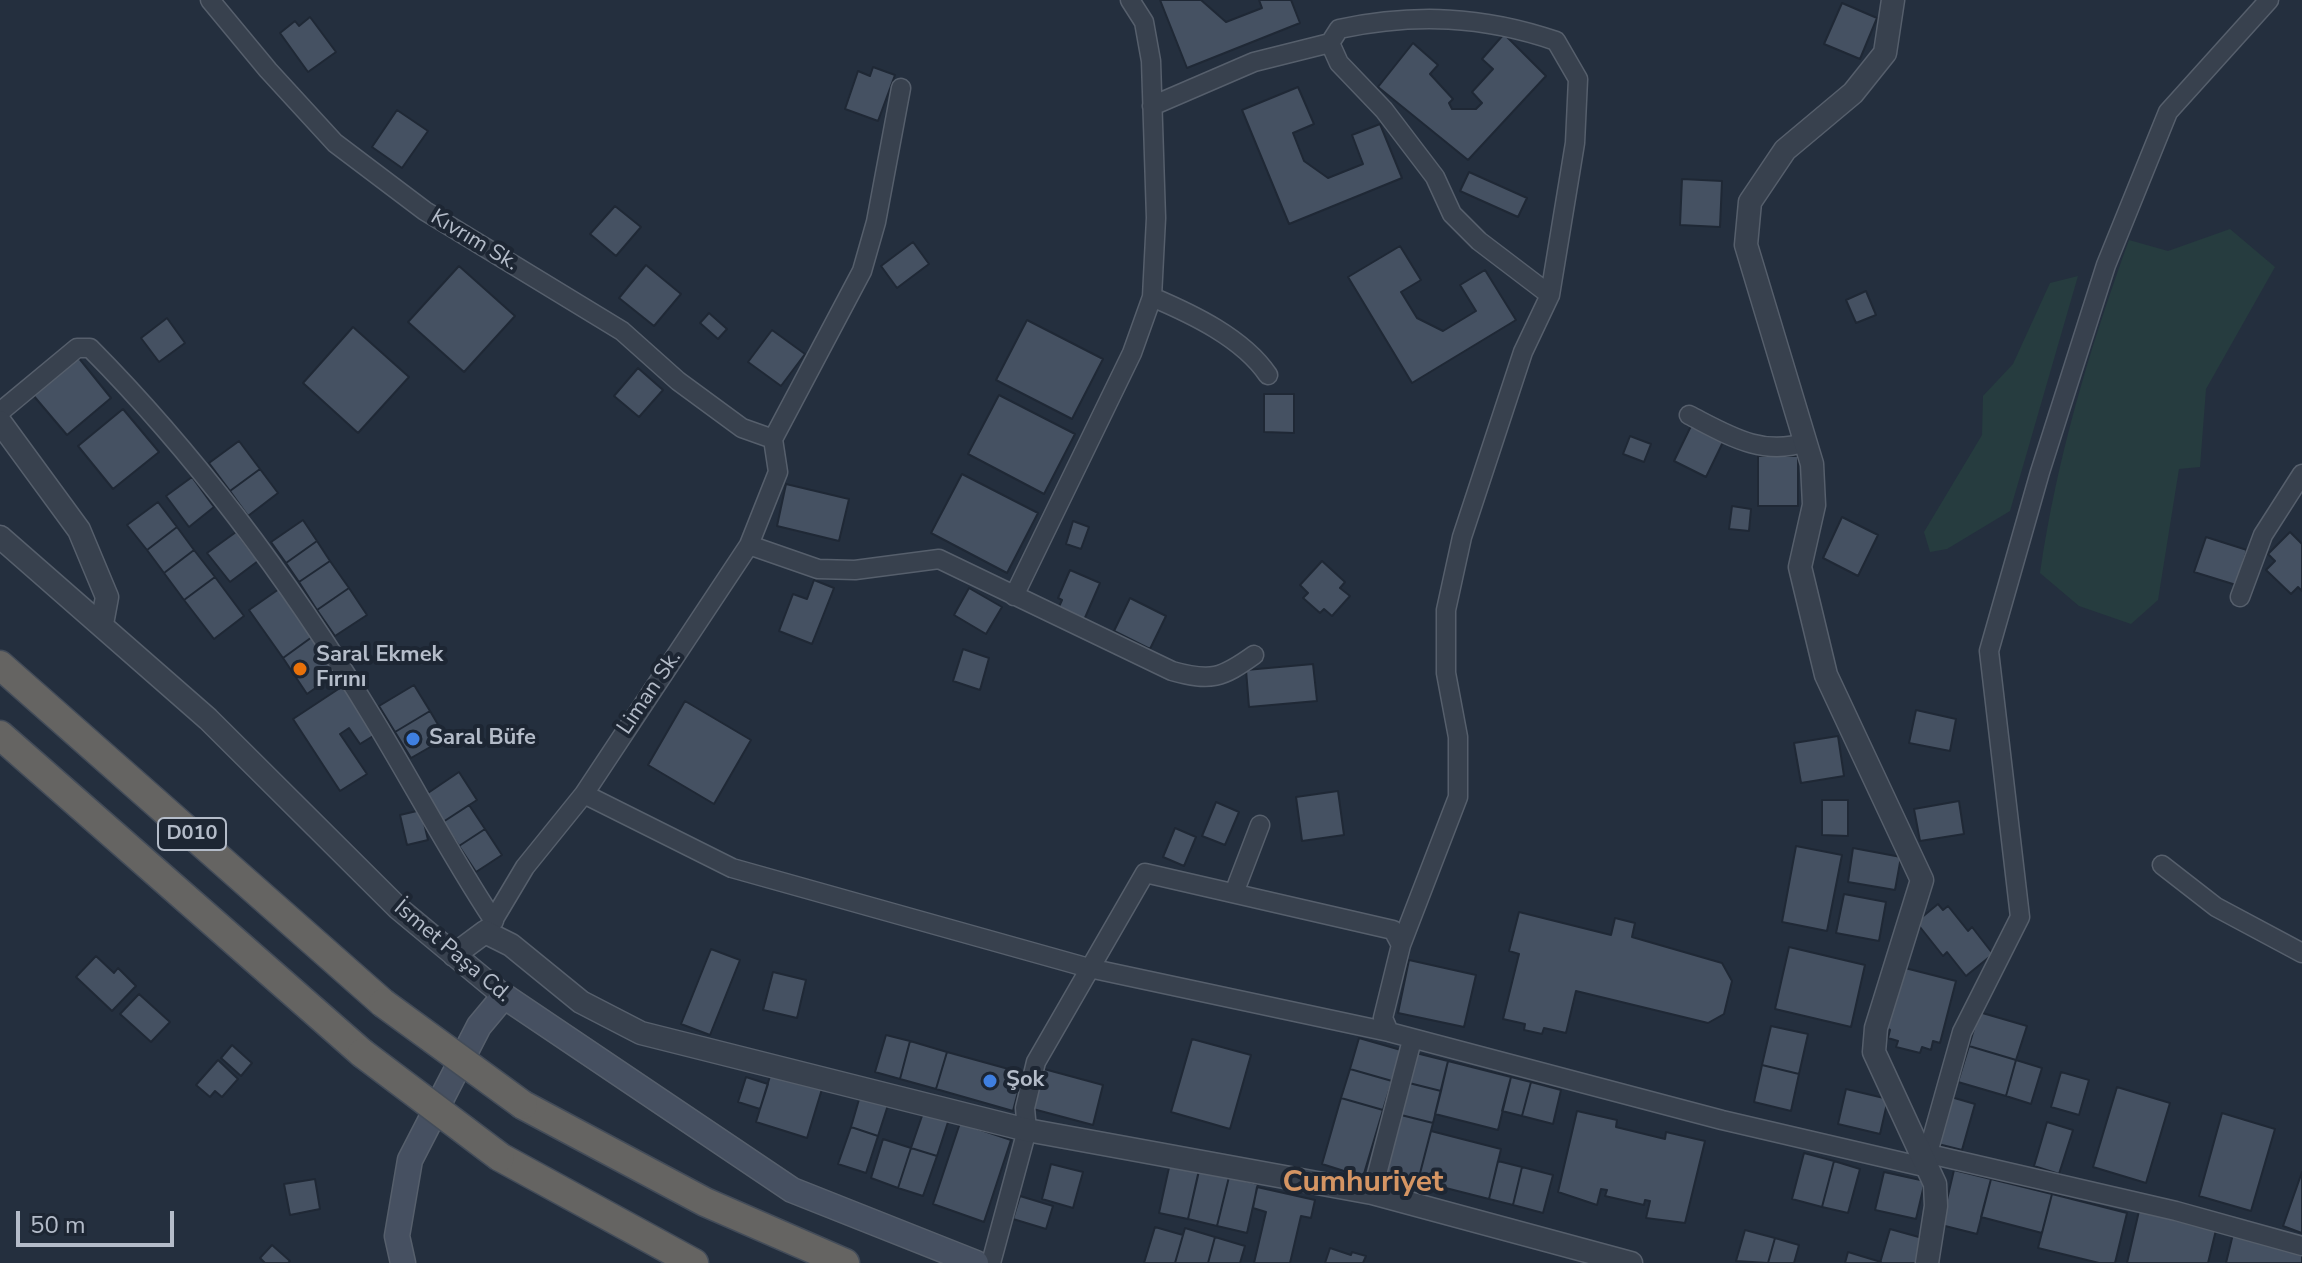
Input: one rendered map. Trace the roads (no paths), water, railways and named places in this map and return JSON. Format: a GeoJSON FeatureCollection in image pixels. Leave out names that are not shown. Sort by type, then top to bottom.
{"type":"FeatureCollection","features":[{"type":"Feature","properties":{"kind":"highway","name":"D010"},"geometry":{"type":"LineString","coordinates":[[0,665],[383,1003],[523,1105],[705,1202],[845,1263]]}},
{"type":"Feature","properties":{"kind":"highway","name":"D010"},"geometry":{"type":"LineString","coordinates":[[0,735],[362,1053],[500,1157],[694,1263]]}},
{"type":"Feature","properties":{"kind":"main road"},"geometry":{"type":"LineString","coordinates":[[403,1263],[397,1236],[410,1160],[479,1026],[504,996]]}},
{"type":"Feature","properties":{"kind":"main road","name":"İsmet Paşa Cd."},"geometry":{"type":"LineString","coordinates":[[504,996],[792,1190],[976,1263]]}},
{"type":"Feature","properties":{"kind":"street","name":"Kıvrım Sk."},"geometry":{"type":"LineString","coordinates":[[210,0],[268,70],[335,143],[425,211],[622,331],[678,381],[742,428],[773,439]]}},
{"type":"Feature","properties":{"kind":"street"},"geometry":{"type":"LineString","coordinates":[[1014,596],[1132,353],[1152,297],[1156,218],[1152,106],[1144,22],[1130,0]]}},
{"type":"Feature","properties":{"kind":"street"},"geometry":{"type":"LineString","coordinates":[[1893,0],[1885,53],[1853,93],[1785,150],[1750,202],[1746,245],[1812,464],[1814,505],[1800,567],[1826,675],[1922,880],[1876,1028],[1874,1052],[1935,1184],[1936,1206],[1927,1263]]}},
{"type":"Feature","properties":{"kind":"street"},"geometry":{"type":"LineString","coordinates":[[1924,1160],[1962,1032],[2020,917],[1989,651],[2040,472],[2106,265],[2168,112],[2269,0]]}},
{"type":"Feature","properties":{"kind":"street"},"geometry":{"type":"LineString","coordinates":[[1152,106],[1254,62],[1330,43],[1339,29],[1435,18],[1507,24],[1556,41],[1578,79],[1575,143],[1550,295],[1523,352],[1462,537],[1446,610],[1446,673],[1458,737],[1458,797],[1401,945],[1383,1018],[1389,1032]]}},
{"type":"Feature","properties":{"kind":"street"},"geometry":{"type":"LineString","coordinates":[[1330,43],[1339,63],[1384,110],[1435,177],[1452,214],[1479,241],[1550,295]]}},
{"type":"Feature","properties":{"kind":"street"},"geometry":{"type":"LineString","coordinates":[[773,439],[862,271],[876,222],[901,88]]}},
{"type":"Feature","properties":{"kind":"street"},"geometry":{"type":"LineString","coordinates":[[1152,297],[1180,309],[1255,356],[1268,375]]}},
{"type":"Feature","properties":{"kind":"street"},"geometry":{"type":"LineString","coordinates":[[0,412],[77,348],[90,348],[133,391],[293,593],[373,717],[490,927],[581,1002],[641,1033],[1027,1130],[1372,1193],[1631,1263]]}},
{"type":"Feature","properties":{"kind":"street"},"geometry":{"type":"LineString","coordinates":[[1689,415],[1760,448],[1785,449],[1806,442]]}},
{"type":"Feature","properties":{"kind":"street"},"geometry":{"type":"LineString","coordinates":[[0,422],[79,530],[107,597],[102,624]]}},
{"type":"Feature","properties":{"kind":"street","name":"Liman Sk."},"geometry":{"type":"LineString","coordinates":[[490,927],[525,867],[584,794],[749,545],[778,472],[773,439]]}},
{"type":"Feature","properties":{"kind":"street"},"geometry":{"type":"LineString","coordinates":[[2240,597],[2263,535],[2302,474]]}},
{"type":"Feature","properties":{"kind":"street","name":"İsmet Paşa Cd."},"geometry":{"type":"LineString","coordinates":[[0,537],[208,719],[398,908],[504,996]]}},
{"type":"Feature","properties":{"kind":"street"},"geometry":{"type":"LineString","coordinates":[[749,545],[818,569],[855,570],[939,559],[1172,671],[1202,680],[1228,674],[1254,655]]}},
{"type":"Feature","properties":{"kind":"street"},"geometry":{"type":"LineString","coordinates":[[584,794],[732,868],[1089,968],[1389,1032],[1722,1120],[2176,1211],[2302,1246]]}},
{"type":"Feature","properties":{"kind":"street"},"geometry":{"type":"LineString","coordinates":[[1234,893],[1260,825]]}},
{"type":"Feature","properties":{"kind":"street"},"geometry":{"type":"LineString","coordinates":[[2162,865],[2216,907],[2302,953]]}},
{"type":"Feature","properties":{"kind":"street"},"geometry":{"type":"LineString","coordinates":[[991,1263],[1027,1130],[1025,1108],[1036,1062],[1145,873],[1393,930],[1401,945]]}},
{"type":"Feature","properties":{"kind":"street"},"geometry":{"type":"LineString","coordinates":[[454,955],[490,927]]}},
{"type":"Feature","properties":{"kind":"street"},"geometry":{"type":"LineString","coordinates":[[1372,1193],[1412,1040]]}},
{"type":"Feature","properties":{"kind":"place","name":"Saral Ekmek Fırını"},"geometry":{"type":"Point","coordinates":[300,669]}},
{"type":"Feature","properties":{"kind":"place","name":"Saral Büfe"},"geometry":{"type":"Point","coordinates":[413,739]}},
{"type":"Feature","properties":{"kind":"place","name":"Şok"},"geometry":{"type":"Point","coordinates":[990,1081]}},
{"type":"Feature","properties":{"kind":"district","name":"Cumhuriyet"},"geometry":{"type":"Point","coordinates":[1363,1184]}}]}
